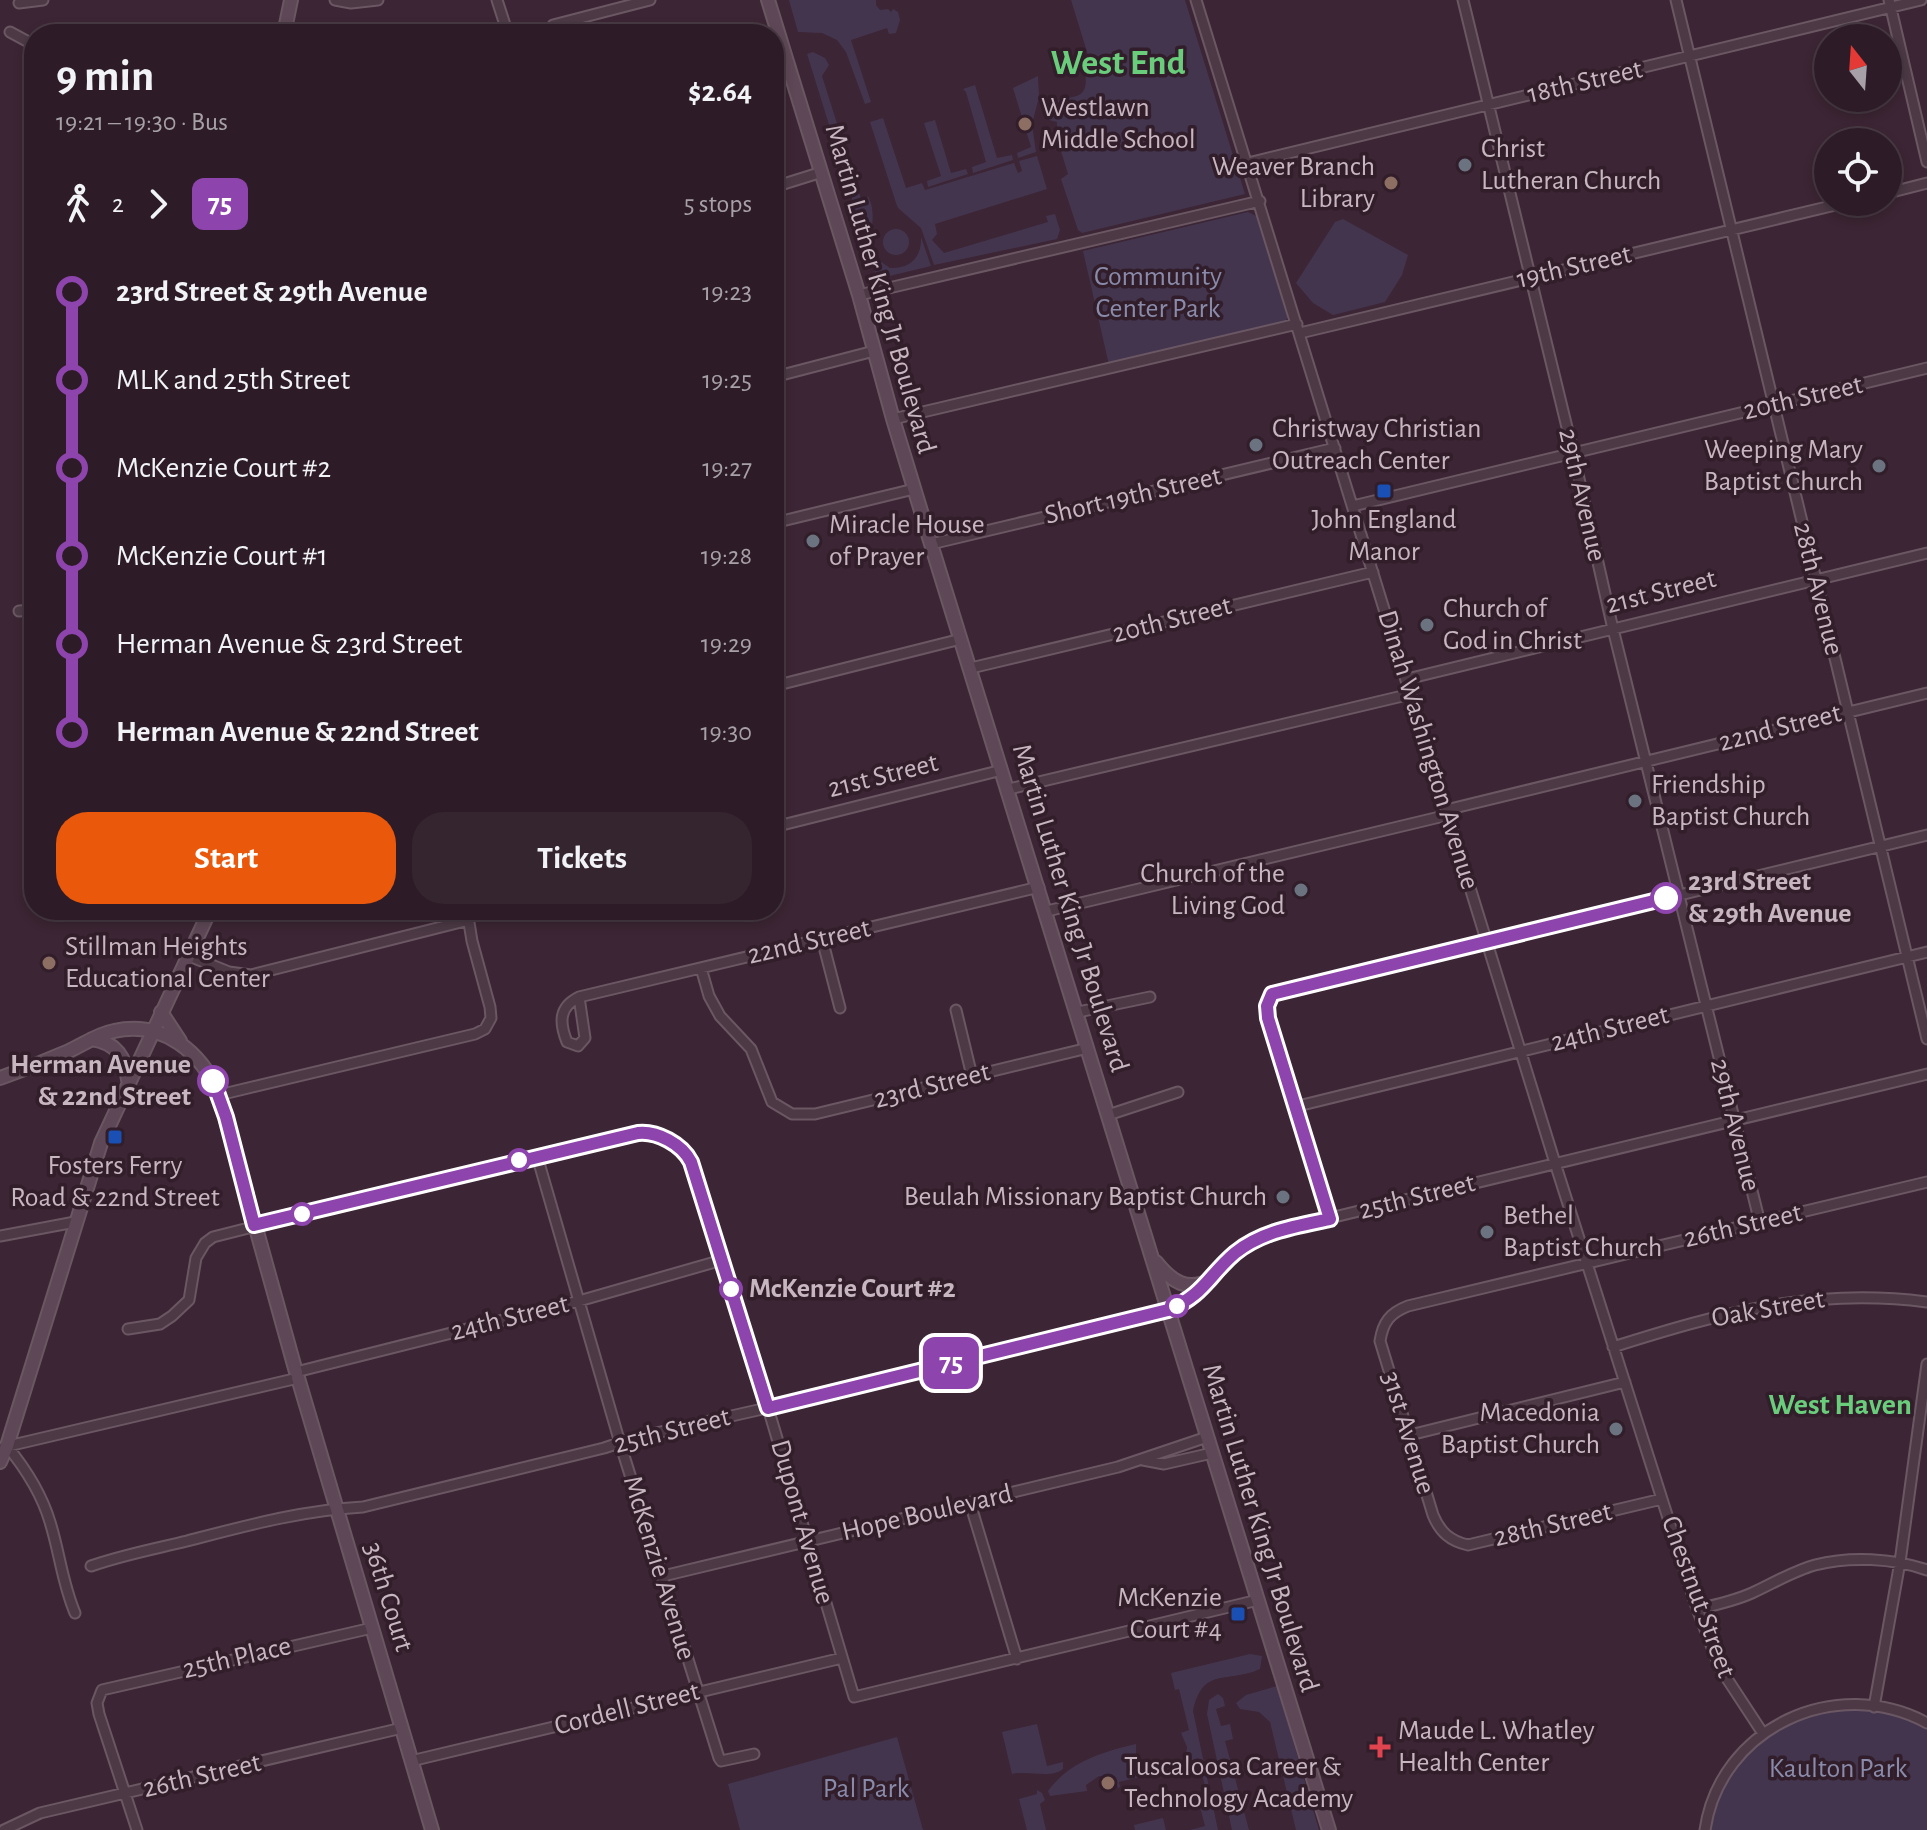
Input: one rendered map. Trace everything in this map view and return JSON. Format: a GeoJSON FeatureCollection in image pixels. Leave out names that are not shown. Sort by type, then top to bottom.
{"type":"FeatureCollection","features":[{"type":"Feature","properties":{"kind":"main road"},"geometry":{"type":"LineString","coordinates":[[286,24],[291,0]]}},
{"type":"Feature","properties":{"kind":"main road","name":"Martin Luther King Jr Boulevard"},"geometry":{"type":"LineString","coordinates":[[768,0],[776,24]]}},
{"type":"Feature","properties":{"kind":"main road","name":"Martin Luther King Jr Boulevard"},"geometry":{"type":"LineString","coordinates":[[784,51],[859,295],[914,489],[1329,1830]]}},
{"type":"Feature","properties":{"kind":"main road"},"geometry":{"type":"LineString","coordinates":[[0,1462],[101,1143],[205,920]]}},
{"type":"Feature","properties":{"kind":"main road","name":"36th Court"},"geometry":{"type":"LineString","coordinates":[[161,1012],[180,1041],[205,1066],[219,1095],[297,1375],[432,1830]]}},
{"type":"Feature","properties":{"kind":"main road"},"geometry":{"type":"LineString","coordinates":[[0,1078],[126,1028],[180,1041]]}},
{"type":"Feature","properties":{"kind":"main road"},"geometry":{"type":"LineString","coordinates":[[92,1039],[101,1040],[120,1052],[126,1062],[128,1082]]}},
{"type":"Feature","properties":{"kind":"main road"},"geometry":{"type":"LineString","coordinates":[[1152,1257],[1163,1271],[1181,1283],[1199,1286],[1211,1280]]}},
{"type":"Feature","properties":{"kind":"street"},"geometry":{"type":"LineString","coordinates":[[19,3],[43,0]]}},
{"type":"Feature","properties":{"kind":"street"},"geometry":{"type":"LineString","coordinates":[[335,0],[351,3],[378,0]]}},
{"type":"Feature","properties":{"kind":"street"},"geometry":{"type":"LineString","coordinates":[[497,0],[505,24]]}},
{"type":"Feature","properties":{"kind":"street"},"geometry":{"type":"LineString","coordinates":[[557,24],[650,0]]}},
{"type":"Feature","properties":{"kind":"street","name":"Dinah Washington Avenue"},"geometry":{"type":"LineString","coordinates":[[1196,0],[1555,1163],[1662,1499]]}},
{"type":"Feature","properties":{"kind":"street","name":"29th Avenue"},"geometry":{"type":"LineString","coordinates":[[1463,0],[1613,629],[1760,1223]]}},
{"type":"Feature","properties":{"kind":"street","name":"28th Avenue"},"geometry":{"type":"LineString","coordinates":[[1676,0],[1927,1039]]}},
{"type":"Feature","properties":{"kind":"street","name":"18th Street"},"geometry":{"type":"LineString","coordinates":[[1248,163],[1690,57],[1890,3],[1921,0]]}},
{"type":"Feature","properties":{"kind":"street"},"geometry":{"type":"LineString","coordinates":[[1890,3],[1927,162]]}},
{"type":"Feature","properties":{"kind":"street"},"geometry":{"type":"LineString","coordinates":[[10,32],[24,40]]}},
{"type":"Feature","properties":{"kind":"street"},"geometry":{"type":"LineString","coordinates":[[784,184],[822,172]]}},
{"type":"Feature","properties":{"kind":"street"},"geometry":{"type":"LineString","coordinates":[[1902,189],[1927,183]]}},
{"type":"Feature","properties":{"kind":"street"},"geometry":{"type":"LineString","coordinates":[[859,295],[1260,201]]}},
{"type":"Feature","properties":{"kind":"street","name":"19th Street"},"geometry":{"type":"LineString","coordinates":[[893,419],[1531,278],[1814,210]]}},
{"type":"Feature","properties":{"kind":"street"},"geometry":{"type":"LineString","coordinates":[[784,374],[874,351]]}},
{"type":"Feature","properties":{"kind":"street","name":"20th Street"},"geometry":{"type":"LineString","coordinates":[[1353,506],[1927,368]]}},
{"type":"Feature","properties":{"kind":"street","name":"Short 19th Street"},"geometry":{"type":"LineString","coordinates":[[931,544],[1335,448]]}},
{"type":"Feature","properties":{"kind":"street"},"geometry":{"type":"LineString","coordinates":[[784,521],[914,489]]}},
{"type":"Feature","properties":{"kind":"street","name":"21st Street"},"geometry":{"type":"LineString","coordinates":[[1407,679],[1927,553]]}},
{"type":"Feature","properties":{"kind":"street","name":"20th Street"},"geometry":{"type":"LineString","coordinates":[[971,668],[1373,572]]}},
{"type":"Feature","properties":{"kind":"street"},"geometry":{"type":"LineString","coordinates":[[19,611],[24,611]]}},
{"type":"Feature","properties":{"kind":"street"},"geometry":{"type":"LineString","coordinates":[[784,683],[961,639]]}},
{"type":"Feature","properties":{"kind":"street","name":"22nd Street"},"geometry":{"type":"LineString","coordinates":[[1047,911],[1927,693]]}},
{"type":"Feature","properties":{"kind":"street"},"geometry":{"type":"LineString","coordinates":[[1009,789],[1411,694]]}},
{"type":"Feature","properties":{"kind":"street","name":"21st Street"},"geometry":{"type":"LineString","coordinates":[[784,824],[1002,770]]}},
{"type":"Feature","properties":{"kind":"street"},"geometry":{"type":"LineString","coordinates":[[1330,1219],[1268,1018],[1267,1006],[1272,994],[1927,835]]}},
{"type":"Feature","properties":{"kind":"street","name":"22nd Street"},"geometry":{"type":"LineString","coordinates":[[579,997],[1039,887]]}},
{"type":"Feature","properties":{"kind":"street"},"geometry":{"type":"LineString","coordinates":[[189,956],[229,972],[251,975],[450,920]]}},
{"type":"Feature","properties":{"kind":"street"},"geometry":{"type":"LineString","coordinates":[[219,1095],[475,1034],[485,1029],[491,1018],[490,1007],[469,920]]}},
{"type":"Feature","properties":{"kind":"street"},"geometry":{"type":"LineString","coordinates":[[822,939],[840,1008]]}},
{"type":"Feature","properties":{"kind":"street","name":"24th Street"},"geometry":{"type":"LineString","coordinates":[[1294,1107],[1927,952]]}},
{"type":"Feature","properties":{"kind":"street","name":"23rd Street"},"geometry":{"type":"LineString","coordinates":[[701,968],[704,985],[714,1006],[751,1049],[766,1091],[778,1106],[792,1114],[815,1114],[1088,1048]]}},
{"type":"Feature","properties":{"kind":"street"},"geometry":{"type":"LineString","coordinates":[[579,997],[585,1038],[578,1046],[567,1042],[561,1022],[562,1011],[569,1002],[579,997]]}},
{"type":"Feature","properties":{"kind":"street"},"geometry":{"type":"LineString","coordinates":[[1078,1012],[1150,997]]}},
{"type":"Feature","properties":{"kind":"street"},"geometry":{"type":"LineString","coordinates":[[956,1010],[972,1076]]}},
{"type":"Feature","properties":{"kind":"street","name":"25th Street"},"geometry":{"type":"LineString","coordinates":[[91,1566],[262,1522],[337,1508],[363,1507],[1168,1310],[1189,1301],[1233,1255],[1272,1232],[1927,1074]]}},
{"type":"Feature","properties":{"kind":"street"},"geometry":{"type":"LineString","coordinates":[[1108,1115],[1178,1092]]}},
{"type":"Feature","properties":{"kind":"street","name":"Dupont Avenue"},"geometry":{"type":"LineString","coordinates":[[537,1156],[638,1133],[656,1135],[680,1148],[691,1162],[854,1697],[1017,1659]]}},
{"type":"Feature","properties":{"kind":"street"},"geometry":{"type":"LineString","coordinates":[[128,1329],[160,1324],[189,1300],[193,1291],[196,1258],[205,1243],[213,1237],[537,1156]]}},
{"type":"Feature","properties":{"kind":"street","name":"McKenzie Avenue"},"geometry":{"type":"LineString","coordinates":[[537,1156],[620,1443],[721,1761],[754,1754]]}},
{"type":"Feature","properties":{"kind":"street","name":"26th Street"},"geometry":{"type":"LineString","coordinates":[[1382,1328],[1388,1318],[1408,1306],[1927,1182]]}},
{"type":"Feature","properties":{"kind":"street"},"geometry":{"type":"LineString","coordinates":[[0,1236],[75,1222]]}},
{"type":"Feature","properties":{"kind":"street","name":"24th Street"},"geometry":{"type":"LineString","coordinates":[[4,1447],[297,1375],[722,1260]]}},
{"type":"Feature","properties":{"kind":"street","name":"Oak Street"},"geometry":{"type":"LineString","coordinates":[[1613,1347],[1671,1328],[1770,1304],[1838,1297],[1927,1302]]}},
{"type":"Feature","properties":{"kind":"street","name":"31st Avenue"},"geometry":{"type":"LineString","coordinates":[[1382,1328],[1380,1341],[1433,1515],[1446,1535]]}},
{"type":"Feature","properties":{"kind":"street"},"geometry":{"type":"LineString","coordinates":[[1874,1707],[1922,1434],[1927,1364]]}},
{"type":"Feature","properties":{"kind":"street"},"geometry":{"type":"LineString","coordinates":[[1410,1435],[1625,1382]]}},
{"type":"Feature","properties":{"kind":"street","name":"Hope Boulevard"},"geometry":{"type":"LineString","coordinates":[[663,1576],[1143,1460],[1207,1437]]}},
{"type":"Feature","properties":{"kind":"street"},"geometry":{"type":"LineString","coordinates":[[4,1447],[25,1470],[46,1511],[64,1587],[75,1613]]}},
{"type":"Feature","properties":{"kind":"street","name":"Hope Boulevard"},"geometry":{"type":"LineString","coordinates":[[1143,1460],[1164,1464],[1212,1453]]}},
{"type":"Feature","properties":{"kind":"street","name":"28th Street"},"geometry":{"type":"LineString","coordinates":[[1446,1535],[1455,1542],[1468,1545],[1662,1499]]}},
{"type":"Feature","properties":{"kind":"street","name":"Chestnut Street"},"geometry":{"type":"LineString","coordinates":[[1662,1499],[1697,1609],[1720,1668],[1762,1732]]}},
{"type":"Feature","properties":{"kind":"street"},"geometry":{"type":"LineString","coordinates":[[970,1503],[1017,1659],[1258,1600]]}},
{"type":"Feature","properties":{"kind":"street"},"geometry":{"type":"LineString","coordinates":[[1697,1609],[1730,1602],[1814,1565],[1848,1561],[1900,1562],[1927,1570]]}},
{"type":"Feature","properties":{"kind":"street","name":"25th Place"},"geometry":{"type":"LineString","coordinates":[[124,1794],[99,1714],[97,1703],[102,1690],[372,1628]]}},
{"type":"Feature","properties":{"kind":"street","name":"Cordell Street"},"geometry":{"type":"LineString","coordinates":[[411,1761],[842,1658]]}},
{"type":"Feature","properties":{"kind":"street"},"geometry":{"type":"LineString","coordinates":[[1705,1830],[1707,1816],[1720,1785],[1747,1748],[1762,1732],[1791,1717],[1835,1706],[1874,1707],[1903,1712],[1927,1723]]}},
{"type":"Feature","properties":{"kind":"street","name":"26th Street"},"geometry":{"type":"LineString","coordinates":[[4,1830],[40,1813],[402,1728]]}},
{"type":"Feature","properties":{"kind":"street"},"geometry":{"type":"LineString","coordinates":[[124,1794],[137,1830]]}},
{"type":"Feature","properties":{"kind":"green space"},"geometry":{"type":"Polygon","coordinates":[[[789,0],[876,0],[880,10],[888,9],[891,12],[893,9],[898,12],[900,20],[896,33],[889,34],[887,28],[851,40],[871,102],[865,104],[846,52],[837,40],[822,33],[798,32],[789,0]]]}},
{"type":"Feature","properties":{"kind":"green space"},"geometry":{"type":"Polygon","coordinates":[[[1071,0],[1185,0],[1245,194],[1082,233],[1078,230],[1061,179],[1068,174],[1057,138],[1057,122],[1049,120],[1056,101],[1083,92],[1085,72],[1092,68],[1071,0]]]}},
{"type":"Feature","properties":{"kind":"green space"},"geometry":{"type":"Polygon","coordinates":[[[813,52],[825,58],[829,65],[822,76],[861,199],[859,203],[863,204],[868,196],[871,204],[874,257],[890,268],[909,264],[917,256],[921,237],[931,266],[877,279],[807,54],[813,52]]]}},
{"type":"Feature","properties":{"kind":"green space"},"geometry":{"type":"Polygon","coordinates":[[[1038,76],[1039,97],[1032,124],[1036,152],[1018,158],[1017,153],[1031,147],[1013,88],[1038,76]]]}},
{"type":"Feature","properties":{"kind":"green space"},"geometry":{"type":"Polygon","coordinates":[[[975,85],[997,158],[1012,155],[1013,160],[973,173],[972,167],[986,162],[963,89],[975,85]]]}},
{"type":"Feature","properties":{"kind":"green space"},"geometry":{"type":"Polygon","coordinates":[[[883,118],[906,188],[922,183],[925,190],[1014,163],[1018,173],[1022,171],[1019,161],[1037,156],[1047,189],[935,224],[937,234],[932,240],[944,253],[1048,222],[1046,216],[1055,214],[1060,230],[1057,239],[934,265],[921,228],[896,203],[870,122],[883,118]]]}},
{"type":"Feature","properties":{"kind":"green space"},"geometry":{"type":"Polygon","coordinates":[[[935,120],[951,173],[966,169],[968,174],[928,187],[927,181],[941,176],[924,123],[935,120]]]}},
{"type":"Feature","properties":{"kind":"green space","name":"Community Center Park"},"geometry":{"type":"Polygon","coordinates":[[[1248,212],[1256,216],[1288,316],[1285,323],[1109,365],[1083,251],[1248,212]]]}},
{"type":"Feature","properties":{"kind":"green space"},"geometry":{"type":"Polygon","coordinates":[[[1343,219],[1408,255],[1402,275],[1385,302],[1333,315],[1313,303],[1296,283],[1335,222],[1343,219]]]}},
{"type":"Feature","properties":{"kind":"green space"},"geometry":{"type":"Polygon","coordinates":[[[896,229],[905,233],[909,242],[905,251],[896,255],[887,251],[883,242],[887,233],[896,229]]]}},
{"type":"Feature","properties":{"kind":"green space"},"geometry":{"type":"Polygon","coordinates":[[[1250,1654],[1262,1656],[1260,1669],[1210,1682],[1197,1697],[1193,1711],[1218,1830],[1190,1830],[1205,1826],[1200,1807],[1206,1805],[1207,1794],[1201,1770],[1184,1773],[1187,1747],[1181,1733],[1189,1730],[1179,1689],[1175,1690],[1171,1673],[1250,1654]]]}},
{"type":"Feature","properties":{"kind":"green space"},"geometry":{"type":"Polygon","coordinates":[[[1277,1686],[1319,1830],[1296,1830],[1270,1722],[1259,1712],[1240,1709],[1236,1703],[1246,1695],[1277,1686]]]}},
{"type":"Feature","properties":{"kind":"green space"},"geometry":{"type":"Polygon","coordinates":[[[1218,1694],[1225,1706],[1216,1709],[1221,1726],[1230,1724],[1233,1739],[1225,1741],[1249,1830],[1232,1830],[1207,1714],[1209,1700],[1218,1694]]]}},
{"type":"Feature","properties":{"kind":"green space","name":"Kaulton Park"},"geometry":{"type":"Polygon","coordinates":[[[1823,1708],[1892,1710],[1927,1723],[1927,1830],[1705,1830],[1720,1785],[1762,1732],[1823,1708]]]}},
{"type":"Feature","properties":{"kind":"green space"},"geometry":{"type":"Polygon","coordinates":[[[1037,1724],[1047,1766],[1063,1762],[1063,1769],[1046,1774],[1012,1774],[1002,1732],[1037,1724]]]}},
{"type":"Feature","properties":{"kind":"green space","name":"Pal Park"},"geometry":{"type":"Polygon","coordinates":[[[897,1737],[923,1830],[740,1830],[728,1784],[897,1737]]]}},
{"type":"Feature","properties":{"kind":"green space"},"geometry":{"type":"Polygon","coordinates":[[[1136,1744],[1136,1760],[1144,1776],[1119,1782],[1118,1788],[1115,1778],[1099,1776],[1086,1785],[1087,1791],[1050,1796],[1048,1791],[1056,1781],[1076,1765],[1136,1744]]]}},
{"type":"Feature","properties":{"kind":"green space"},"geometry":{"type":"Polygon","coordinates":[[[1037,1790],[1045,1800],[1040,1804],[1046,1830],[1027,1830],[1019,1799],[1037,1794],[1037,1790]]]}},
{"type":"Feature","properties":{"kind":"green space"},"geometry":{"type":"Polygon","coordinates":[[[1163,1818],[1166,1830],[1135,1830],[1134,1825],[1163,1818]]]}},
{"type":"Feature","properties":{"kind":"bus line","name":"75"},"geometry":{"type":"LineString","coordinates":[[213,1081],[226,1117],[254,1225],[638,1133],[647,1132],[669,1141],[687,1154],[691,1162],[768,1408],[1168,1310],[1189,1301],[1233,1255],[1252,1242],[1272,1232],[1330,1219],[1268,1018],[1267,1006],[1272,994],[1666,898]]}},
{"type":"Feature","properties":{"kind":"place","name":"Westlawn Middle School"},"geometry":{"type":"Point","coordinates":[1025,124]}},
{"type":"Feature","properties":{"kind":"place","name":"Christ Lutheran Church"},"geometry":{"type":"Point","coordinates":[1465,165]}},
{"type":"Feature","properties":{"kind":"place","name":"Weaver Branch Library"},"geometry":{"type":"Point","coordinates":[1391,183]}},
{"type":"Feature","properties":{"kind":"place","name":"Christway Christian Outreach Center"},"geometry":{"type":"Point","coordinates":[1256,445]}},
{"type":"Feature","properties":{"kind":"place","name":"Weeping Mary Baptist Church"},"geometry":{"type":"Point","coordinates":[1879,466]}},
{"type":"Feature","properties":{"kind":"place","name":"John England Manor"},"geometry":{"type":"Point","coordinates":[1384,491]}},
{"type":"Feature","properties":{"kind":"place","name":"Miracle House of Prayer"},"geometry":{"type":"Point","coordinates":[813,541]}},
{"type":"Feature","properties":{"kind":"place","name":"Church of God in Christ"},"geometry":{"type":"Point","coordinates":[1427,625]}},
{"type":"Feature","properties":{"kind":"place","name":"Friendship Baptist Church"},"geometry":{"type":"Point","coordinates":[1635,801]}},
{"type":"Feature","properties":{"kind":"place","name":"Church of the Living God"},"geometry":{"type":"Point","coordinates":[1301,890]}},
{"type":"Feature","properties":{"kind":"place","name":"23rd Street & 29th Avenue"},"geometry":{"type":"Point","coordinates":[1666,898]}},
{"type":"Feature","properties":{"kind":"place","name":"Stillman Heights Educational Center"},"geometry":{"type":"Point","coordinates":[49,963]}},
{"type":"Feature","properties":{"kind":"place","name":"Herman Avenue & 22nd Street"},"geometry":{"type":"Point","coordinates":[213,1081]}},
{"type":"Feature","properties":{"kind":"place","name":"Fosters Ferry Road & 22nd Street"},"geometry":{"type":"Point","coordinates":[115,1137]}},
{"type":"Feature","properties":{"kind":"place","name":"Beulah Missionary Baptist Church"},"geometry":{"type":"Point","coordinates":[1283,1197]}},
{"type":"Feature","properties":{"kind":"place","name":"Bethel Baptist Church"},"geometry":{"type":"Point","coordinates":[1487,1232]}},
{"type":"Feature","properties":{"kind":"place","name":"McKenzie Court #2"},"geometry":{"type":"Point","coordinates":[731,1289]}},
{"type":"Feature","properties":{"kind":"place","name":"Macedonia Baptist Church"},"geometry":{"type":"Point","coordinates":[1616,1429]}},
{"type":"Feature","properties":{"kind":"place","name":"McKenzie Court #4"},"geometry":{"type":"Point","coordinates":[1238,1614]}},
{"type":"Feature","properties":{"kind":"place","name":"Maude L. Whatley Health Center"},"geometry":{"type":"Point","coordinates":[1380,1747]}},
{"type":"Feature","properties":{"kind":"place","name":"Tuscaloosa Career & Technology Academy"},"geometry":{"type":"Point","coordinates":[1108,1783]}},
{"type":"Feature","properties":{"kind":"district","name":"West End"},"geometry":{"type":"Point","coordinates":[1118,63]}},
{"type":"Feature","properties":{"kind":"district","name":"West Haven"},"geometry":{"type":"Point","coordinates":[1840,1405]}}]}
